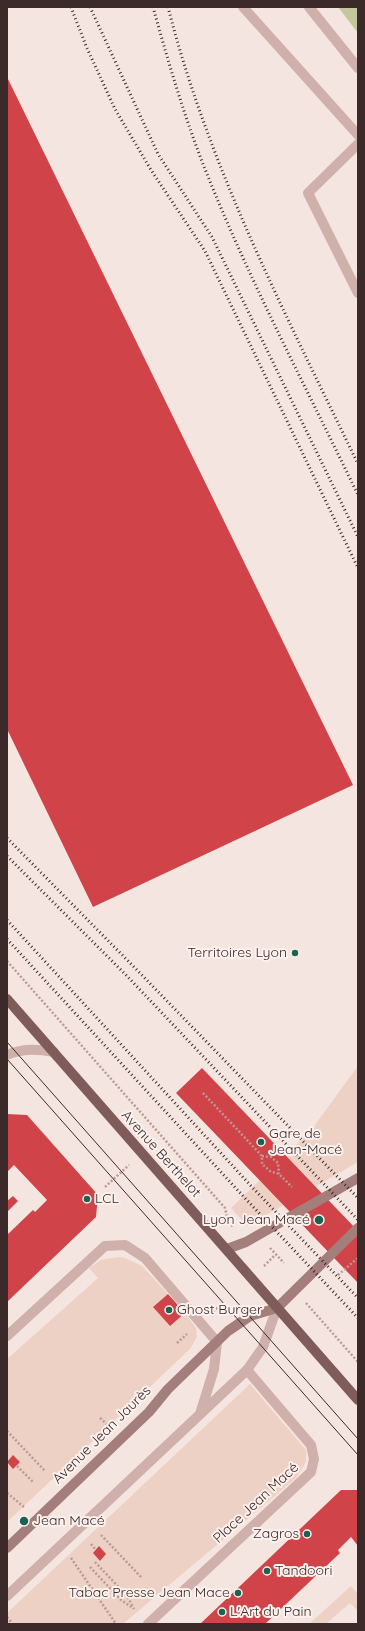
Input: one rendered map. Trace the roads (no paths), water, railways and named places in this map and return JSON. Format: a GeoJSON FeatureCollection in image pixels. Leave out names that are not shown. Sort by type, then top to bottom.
{"type":"FeatureCollection","features":[{"type":"Feature","properties":{"kind":"main road","name":"Avenue Berthelot"},"geometry":{"type":"LineString","coordinates":[[7,999],[358,1400]]}},
{"type":"Feature","properties":{"kind":"main road"},"geometry":{"type":"LineString","coordinates":[[226,1249],[246,1242],[358,1178]]}},
{"type":"Feature","properties":{"kind":"main road"},"geometry":{"type":"LineString","coordinates":[[277,1308],[358,1228]]}},
{"type":"Feature","properties":{"kind":"main road","name":"Avenue Jean Jaurès"},"geometry":{"type":"LineString","coordinates":[[7,1548],[149,1412],[168,1389],[228,1331],[250,1316],[277,1308]]}},
{"type":"Feature","properties":{"kind":"street"},"geometry":{"type":"LineString","coordinates":[[243,7],[358,135]]}},
{"type":"Feature","properties":{"kind":"street"},"geometry":{"type":"LineString","coordinates":[[309,7],[358,68]]}},
{"type":"Feature","properties":{"kind":"street"},"geometry":{"type":"LineString","coordinates":[[358,144],[308,193],[358,293]]}},
{"type":"Feature","properties":{"kind":"street"},"geometry":{"type":"LineString","coordinates":[[7,1055],[15,1051],[34,1048],[54,1052]]}},
{"type":"Feature","properties":{"kind":"street"},"geometry":{"type":"LineString","coordinates":[[7,1336],[105,1246],[118,1244],[125,1245],[144,1258],[217,1342],[214,1369],[200,1414]]}},
{"type":"Feature","properties":{"kind":"street"},"geometry":{"type":"LineString","coordinates":[[7,1596],[247,1370],[263,1347],[277,1308]]}},
{"type":"Feature","properties":{"kind":"street","name":"Place Jean Macé"},"geometry":{"type":"LineString","coordinates":[[147,1624],[311,1472],[314,1459],[310,1445],[247,1370]]}},
{"type":"Feature","properties":{"kind":"tram line"},"geometry":{"type":"LineString","coordinates":[[7,1042],[358,1439]]}},
{"type":"Feature","properties":{"kind":"tram line"},"geometry":{"type":"LineString","coordinates":[[7,1059],[358,1455]]}},
{"type":"Feature","properties":{"kind":"railway"},"geometry":{"type":"LineString","coordinates":[[71,7],[86,46],[115,109],[151,170],[205,251],[358,568]]}},
{"type":"Feature","properties":{"kind":"railway"},"geometry":{"type":"LineString","coordinates":[[90,7],[158,154],[212,237],[358,537]]}},
{"type":"Feature","properties":{"kind":"railway"},"geometry":{"type":"LineString","coordinates":[[153,7],[183,109],[222,210],[278,333],[358,495]]}},
{"type":"Feature","properties":{"kind":"railway"},"geometry":{"type":"LineString","coordinates":[[168,7],[185,67],[227,183],[277,296],[358,464]]}},
{"type":"Feature","properties":{"kind":"railway"},"geometry":{"type":"LineString","coordinates":[[7,838],[358,1198]]}},
{"type":"Feature","properties":{"kind":"railway"},"geometry":{"type":"LineString","coordinates":[[7,856],[127,976],[358,1220]]}},
{"type":"Feature","properties":{"kind":"railway"},"geometry":{"type":"LineString","coordinates":[[7,920],[252,1187],[358,1298]]}},
{"type":"Feature","properties":{"kind":"railway"},"geometry":{"type":"LineString","coordinates":[[7,939],[243,1196],[358,1318]]}},
{"type":"Feature","properties":{"kind":"place","name":"Territoires Lyon"},"geometry":{"type":"Point","coordinates":[295,953]}},
{"type":"Feature","properties":{"kind":"place","name":"Gare de Jean-Macé"},"geometry":{"type":"Point","coordinates":[261,1142]}},
{"type":"Feature","properties":{"kind":"place","name":"LCL"},"geometry":{"type":"Point","coordinates":[87,1199]}},
{"type":"Feature","properties":{"kind":"place","name":"Lyon Jean Macé"},"geometry":{"type":"Point","coordinates":[319,1220]}},
{"type":"Feature","properties":{"kind":"place","name":"Ghost Burger"},"geometry":{"type":"Point","coordinates":[169,1310]}},
{"type":"Feature","properties":{"kind":"place","name":"Jean Macé"},"geometry":{"type":"Point","coordinates":[24,1521]}},
{"type":"Feature","properties":{"kind":"place","name":"Zagros"},"geometry":{"type":"Point","coordinates":[307,1534]}},
{"type":"Feature","properties":{"kind":"place","name":"Tandoori"},"geometry":{"type":"Point","coordinates":[267,1571]}},
{"type":"Feature","properties":{"kind":"place","name":"Tabac Presse Jean Mace"},"geometry":{"type":"Point","coordinates":[238,1593]}},
{"type":"Feature","properties":{"kind":"place","name":"L'Art du Pain"},"geometry":{"type":"Point","coordinates":[222,1612]}}]}
